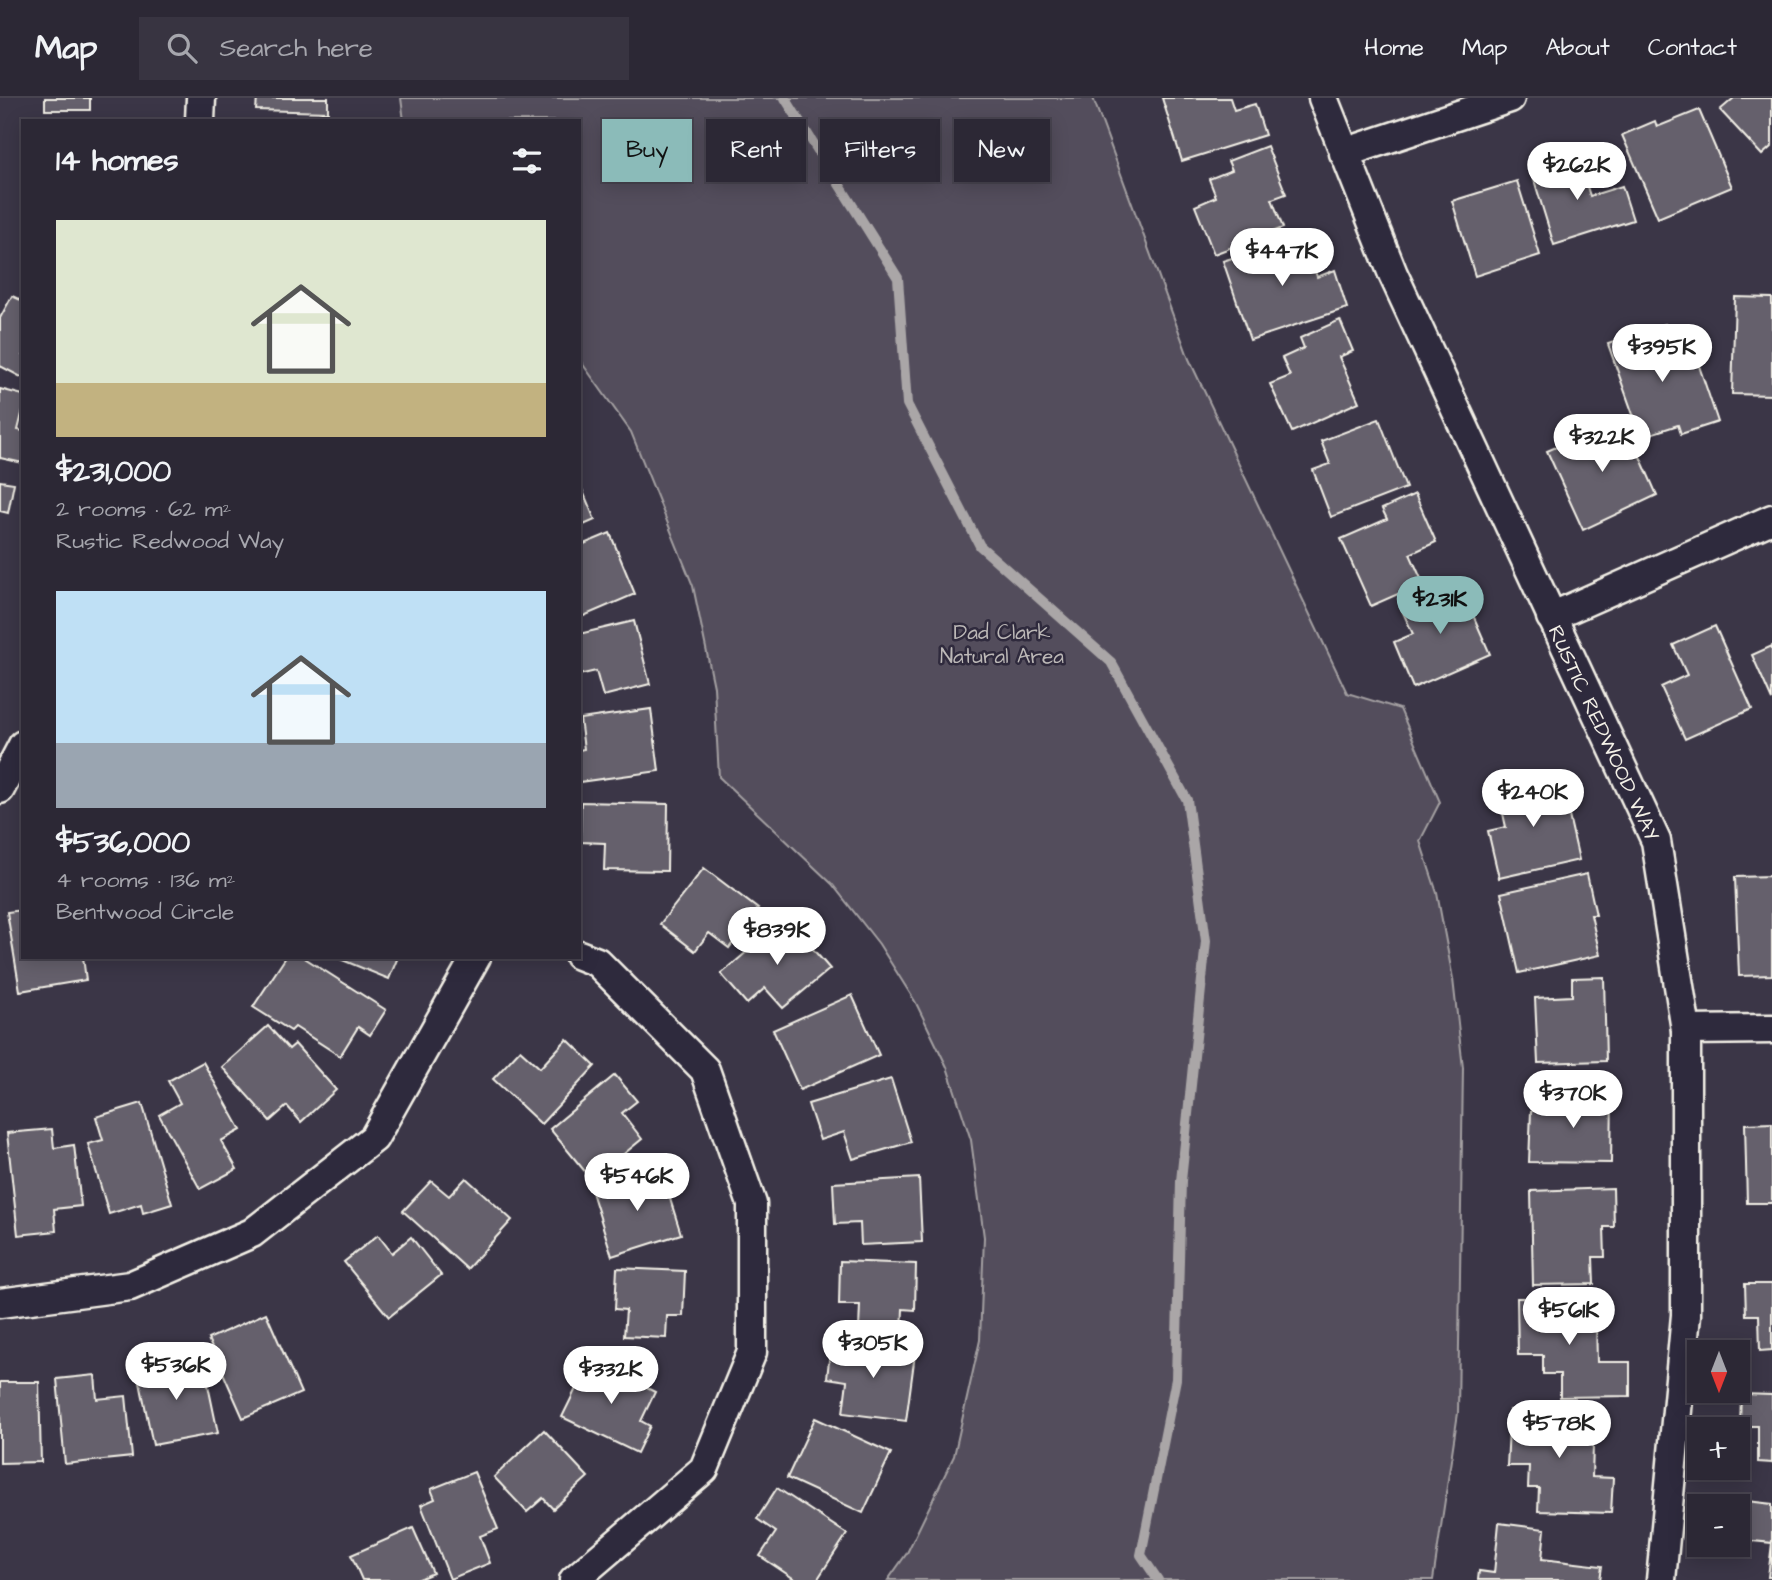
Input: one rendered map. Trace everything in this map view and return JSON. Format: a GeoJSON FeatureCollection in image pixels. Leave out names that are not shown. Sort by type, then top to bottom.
{"type":"FeatureCollection","features":[{"type":"Feature","properties":{"kind":"street"},"geometry":{"type":"LineString","coordinates":[[200,119],[201,98]]}},
{"type":"Feature","properties":{"kind":"street","name":"RUSTIC REDWOOD WAY"},"geometry":{"type":"LineString","coordinates":[[1323,98],[1392,274],[1656,841],[1686,1030],[1686,1315],[1661,1580]]}},
{"type":"Feature","properties":{"kind":"street"},"geometry":{"type":"LineString","coordinates":[[1344,153],[1510,98]]}},
{"type":"Feature","properties":{"kind":"street"},"geometry":{"type":"LineString","coordinates":[[1551,617],[1772,519]]}},
{"type":"Feature","properties":{"kind":"street"},"geometry":{"type":"LineString","coordinates":[[0,789],[21,750]]}},
{"type":"Feature","properties":{"kind":"street"},"geometry":{"type":"LineString","coordinates":[[574,1580],[704,1469],[752,1352],[752,1204],[705,1070],[597,961],[581,955]]}},
{"type":"Feature","properties":{"kind":"street"},"geometry":{"type":"LineString","coordinates":[[0,1303],[130,1286],[252,1233],[374,1138],[475,959]]}},
{"type":"Feature","properties":{"kind":"street"},"geometry":{"type":"LineString","coordinates":[[1686,1030],[1772,1029]]}},
{"type":"Feature","properties":{"kind":"green space","name":"Dad Clark Natural Area"},"geometry":{"type":"Polygon","coordinates":[[[401,98],[1093,98],[1189,359],[1347,693],[1400,709],[1440,802],[1420,841],[1437,893],[1453,979],[1463,1068],[1458,1413],[1433,1580],[888,1580],[907,1553],[954,1456],[980,1340],[984,1237],[971,1140],[947,1067],[916,1003],[879,944],[832,884],[719,777],[714,687],[693,586],[631,432],[581,362],[581,119],[404,119],[401,98]]]}},
{"type":"Feature","properties":{"kind":"building"},"geometry":{"type":"Polygon","coordinates":[[[45,98],[90,98],[90,110],[45,110],[45,98]]]}},
{"type":"Feature","properties":{"kind":"building"},"geometry":{"type":"Polygon","coordinates":[[[257,98],[328,98],[328,112],[256,110],[257,98]]]}},
{"type":"Feature","properties":{"kind":"building"},"geometry":{"type":"Polygon","coordinates":[[[1162,98],[1230,98],[1234,110],[1255,104],[1265,135],[1182,161],[1162,98]]]}},
{"type":"Feature","properties":{"kind":"building"},"geometry":{"type":"Polygon","coordinates":[[[1734,98],[1772,98],[1772,146],[1762,155],[1720,110],[1734,98]]]}},
{"type":"Feature","properties":{"kind":"building"},"geometry":{"type":"Polygon","coordinates":[[[1699,110],[1732,187],[1658,218],[1622,135],[1655,121],[1657,127],[1699,110]]]}},
{"type":"Feature","properties":{"kind":"building"},"geometry":{"type":"Polygon","coordinates":[[[1267,146],[1286,194],[1272,199],[1283,228],[1214,254],[1195,206],[1216,197],[1209,179],[1232,170],[1228,161],[1267,146]]]}},
{"type":"Feature","properties":{"kind":"building"},"geometry":{"type":"Polygon","coordinates":[[[1577,155],[1590,196],[1622,186],[1633,220],[1554,245],[1531,170],[1577,155]]]}},
{"type":"Feature","properties":{"kind":"building"},"geometry":{"type":"Polygon","coordinates":[[[1517,181],[1540,255],[1475,276],[1452,201],[1517,181]]]}},
{"type":"Feature","properties":{"kind":"building"},"geometry":{"type":"Polygon","coordinates":[[[1303,235],[1317,277],[1335,270],[1347,308],[1250,340],[1223,261],[1303,235]]]}},
{"type":"Feature","properties":{"kind":"building"},"geometry":{"type":"Polygon","coordinates":[[[12,296],[21,300],[21,377],[0,366],[0,318],[12,296]]]}},
{"type":"Feature","properties":{"kind":"building"},"geometry":{"type":"Polygon","coordinates":[[[1735,297],[1772,298],[1772,395],[1732,394],[1735,297]]]}},
{"type":"Feature","properties":{"kind":"building"},"geometry":{"type":"Polygon","coordinates":[[[1340,320],[1353,351],[1339,357],[1359,402],[1292,432],[1270,384],[1290,376],[1282,358],[1304,348],[1300,338],[1340,320]]]}},
{"type":"Feature","properties":{"kind":"building"},"geometry":{"type":"Polygon","coordinates":[[[1665,324],[1679,363],[1696,357],[1718,422],[1681,434],[1678,425],[1641,437],[1608,344],[1665,324]]]}},
{"type":"Feature","properties":{"kind":"building"},"geometry":{"type":"Polygon","coordinates":[[[0,389],[21,394],[18,430],[21,431],[21,463],[0,458],[0,389]]]}},
{"type":"Feature","properties":{"kind":"building"},"geometry":{"type":"Polygon","coordinates":[[[1623,418],[1657,495],[1583,530],[1547,451],[1623,418]]]}},
{"type":"Feature","properties":{"kind":"building"},"geometry":{"type":"Polygon","coordinates":[[[1379,419],[1406,488],[1331,517],[1313,470],[1330,464],[1321,441],[1379,419]]]}},
{"type":"Feature","properties":{"kind":"building"},"geometry":{"type":"Polygon","coordinates":[[[0,481],[14,483],[8,513],[0,511],[0,481]]]}},
{"type":"Feature","properties":{"kind":"building"},"geometry":{"type":"Polygon","coordinates":[[[581,487],[595,520],[581,526],[581,487]]]}},
{"type":"Feature","properties":{"kind":"building"},"geometry":{"type":"Polygon","coordinates":[[[1415,494],[1436,542],[1410,554],[1423,583],[1371,606],[1341,539],[1387,519],[1382,509],[1415,494]]]}},
{"type":"Feature","properties":{"kind":"building"},"geometry":{"type":"Polygon","coordinates":[[[610,533],[635,594],[581,617],[581,545],[610,533]]]}},
{"type":"Feature","properties":{"kind":"building"},"geometry":{"type":"Polygon","coordinates":[[[1459,583],[1490,654],[1413,688],[1394,642],[1413,634],[1401,608],[1459,583]]]}},
{"type":"Feature","properties":{"kind":"building"},"geometry":{"type":"Polygon","coordinates":[[[634,621],[650,684],[603,696],[596,671],[581,675],[581,634],[634,621]]]}},
{"type":"Feature","properties":{"kind":"building"},"geometry":{"type":"Polygon","coordinates":[[[1715,626],[1752,709],[1685,739],[1661,687],[1687,675],[1673,645],[1715,626]]]}},
{"type":"Feature","properties":{"kind":"building"},"geometry":{"type":"Polygon","coordinates":[[[1772,646],[1772,700],[1752,655],[1772,646]]]}},
{"type":"Feature","properties":{"kind":"building"},"geometry":{"type":"Polygon","coordinates":[[[651,709],[659,771],[581,782],[581,750],[584,749],[581,719],[651,709]]]}},
{"type":"Feature","properties":{"kind":"building"},"geometry":{"type":"Polygon","coordinates":[[[1560,776],[1579,860],[1499,878],[1488,831],[1506,827],[1498,791],[1560,776]]]}},
{"type":"Feature","properties":{"kind":"building"},"geometry":{"type":"Polygon","coordinates":[[[581,802],[668,804],[667,871],[604,870],[605,843],[581,842],[581,802]]]}},
{"type":"Feature","properties":{"kind":"building"},"geometry":{"type":"Polygon","coordinates":[[[704,868],[758,909],[729,948],[709,933],[695,951],[660,924],[704,868]]]}},
{"type":"Feature","properties":{"kind":"building"},"geometry":{"type":"Polygon","coordinates":[[[1587,874],[1596,915],[1591,915],[1600,955],[1519,973],[1501,893],[1587,874]]]}},
{"type":"Feature","properties":{"kind":"building"},"geometry":{"type":"Polygon","coordinates":[[[1772,876],[1772,975],[1739,976],[1735,877],[1772,876]]]}},
{"type":"Feature","properties":{"kind":"building"},"geometry":{"type":"Polygon","coordinates":[[[21,910],[21,959],[83,959],[86,980],[20,991],[7,912],[21,910]]]}},
{"type":"Feature","properties":{"kind":"building"},"geometry":{"type":"Polygon","coordinates":[[[786,918],[830,969],[783,1008],[765,988],[747,1004],[721,974],[786,918]]]}},
{"type":"Feature","properties":{"kind":"building"},"geometry":{"type":"Polygon","coordinates":[[[285,959],[306,959],[386,1010],[370,1035],[358,1027],[340,1056],[295,1027],[291,1031],[253,1007],[285,959]]]}},
{"type":"Feature","properties":{"kind":"building"},"geometry":{"type":"Polygon","coordinates":[[[340,959],[397,959],[389,979],[340,959]]]}},
{"type":"Feature","properties":{"kind":"building"},"geometry":{"type":"Polygon","coordinates":[[[1604,977],[1606,1061],[1538,1063],[1535,998],[1572,996],[1572,978],[1604,977]]]}},
{"type":"Feature","properties":{"kind":"building"},"geometry":{"type":"Polygon","coordinates":[[[852,995],[879,1055],[800,1090],[773,1030],[852,995]]]}},
{"type":"Feature","properties":{"kind":"building"},"geometry":{"type":"Polygon","coordinates":[[[268,1026],[289,1049],[295,1044],[336,1090],[301,1122],[287,1106],[270,1121],[222,1067],[268,1026]]]}},
{"type":"Feature","properties":{"kind":"building"},"geometry":{"type":"Polygon","coordinates":[[[567,1039],[595,1066],[541,1124],[493,1079],[520,1050],[540,1068],[567,1039]]]}},
{"type":"Feature","properties":{"kind":"building"},"geometry":{"type":"Polygon","coordinates":[[[203,1062],[241,1130],[221,1141],[237,1169],[200,1189],[159,1115],[180,1103],[168,1081],[203,1062]]]}},
{"type":"Feature","properties":{"kind":"building"},"geometry":{"type":"Polygon","coordinates":[[[615,1075],[637,1101],[622,1113],[642,1139],[592,1180],[550,1129],[615,1075]]]}},
{"type":"Feature","properties":{"kind":"building"},"geometry":{"type":"Polygon","coordinates":[[[891,1079],[911,1142],[853,1159],[844,1132],[820,1140],[808,1104],[891,1079]]]}},
{"type":"Feature","properties":{"kind":"building"},"geometry":{"type":"Polygon","coordinates":[[[1554,1093],[1612,1094],[1611,1163],[1529,1162],[1531,1111],[1553,1111],[1554,1093]]]}},
{"type":"Feature","properties":{"kind":"building"},"geometry":{"type":"Polygon","coordinates":[[[142,1103],[172,1204],[143,1213],[141,1204],[109,1214],[88,1144],[103,1140],[96,1117],[142,1103]]]}},
{"type":"Feature","properties":{"kind":"building"},"geometry":{"type":"Polygon","coordinates":[[[1772,1123],[1772,1203],[1747,1203],[1745,1124],[1772,1123]]]}},
{"type":"Feature","properties":{"kind":"building"},"geometry":{"type":"Polygon","coordinates":[[[52,1129],[54,1148],[74,1145],[81,1206],[54,1209],[56,1231],[18,1235],[7,1133],[52,1129]]]}},
{"type":"Feature","properties":{"kind":"building"},"geometry":{"type":"Polygon","coordinates":[[[661,1170],[681,1234],[612,1256],[592,1192],[661,1170]]]}},
{"type":"Feature","properties":{"kind":"building"},"geometry":{"type":"Polygon","coordinates":[[[466,1178],[512,1220],[467,1269],[403,1211],[431,1181],[449,1196],[466,1178]]]}},
{"type":"Feature","properties":{"kind":"building"},"geometry":{"type":"Polygon","coordinates":[[[919,1178],[922,1242],[861,1245],[860,1223],[835,1224],[833,1183],[919,1178]]]}},
{"type":"Feature","properties":{"kind":"building"},"geometry":{"type":"Polygon","coordinates":[[[1613,1188],[1614,1227],[1604,1227],[1605,1257],[1593,1257],[1594,1284],[1533,1285],[1531,1191],[1613,1188]]]}},
{"type":"Feature","properties":{"kind":"building"},"geometry":{"type":"Polygon","coordinates":[[[378,1235],[392,1253],[411,1237],[441,1275],[389,1317],[344,1262],[378,1235]]]}},
{"type":"Feature","properties":{"kind":"building"},"geometry":{"type":"Polygon","coordinates":[[[840,1261],[916,1264],[915,1310],[903,1309],[902,1331],[859,1329],[860,1305],[839,1305],[840,1261]]]}},
{"type":"Feature","properties":{"kind":"building"},"geometry":{"type":"Polygon","coordinates":[[[617,1268],[685,1271],[683,1316],[667,1316],[666,1338],[624,1336],[626,1310],[615,1309],[617,1268]]]}},
{"type":"Feature","properties":{"kind":"building"},"geometry":{"type":"Polygon","coordinates":[[[1745,1284],[1772,1284],[1772,1350],[1760,1351],[1759,1315],[1746,1315],[1745,1284]]]}},
{"type":"Feature","properties":{"kind":"building"},"geometry":{"type":"Polygon","coordinates":[[[1517,1298],[1592,1298],[1592,1319],[1596,1319],[1597,1362],[1630,1362],[1630,1396],[1560,1397],[1560,1374],[1543,1374],[1543,1355],[1518,1355],[1517,1298]]]}},
{"type":"Feature","properties":{"kind":"building"},"geometry":{"type":"Polygon","coordinates":[[[266,1313],[301,1393],[243,1418],[208,1339],[266,1313]]]}},
{"type":"Feature","properties":{"kind":"building"},"geometry":{"type":"Polygon","coordinates":[[[831,1343],[915,1354],[906,1421],[843,1413],[847,1381],[827,1378],[831,1343]]]}},
{"type":"Feature","properties":{"kind":"building"},"geometry":{"type":"Polygon","coordinates":[[[172,1356],[177,1376],[205,1371],[218,1433],[153,1445],[136,1363],[172,1356]]]}},
{"type":"Feature","properties":{"kind":"building"},"geometry":{"type":"Polygon","coordinates":[[[590,1360],[655,1392],[641,1421],[650,1426],[637,1453],[562,1417],[590,1360]]]}},
{"type":"Feature","properties":{"kind":"building"},"geometry":{"type":"Polygon","coordinates":[[[95,1375],[97,1399],[126,1396],[132,1457],[65,1464],[57,1379],[95,1375]]]}},
{"type":"Feature","properties":{"kind":"building"},"geometry":{"type":"Polygon","coordinates":[[[0,1382],[39,1382],[41,1462],[0,1463],[0,1382]]]}},
{"type":"Feature","properties":{"kind":"building"},"geometry":{"type":"Polygon","coordinates":[[[1750,1394],[1772,1395],[1772,1463],[1758,1462],[1758,1426],[1750,1426],[1750,1417],[1740,1417],[1741,1404],[1750,1404],[1750,1394]]]}},
{"type":"Feature","properties":{"kind":"building"},"geometry":{"type":"Polygon","coordinates":[[[1510,1410],[1594,1414],[1592,1477],[1613,1478],[1611,1513],[1538,1511],[1539,1488],[1528,1488],[1529,1466],[1507,1466],[1510,1410]]]}},
{"type":"Feature","properties":{"kind":"building"},"geometry":{"type":"Polygon","coordinates":[[[815,1418],[891,1453],[863,1513],[787,1478],[815,1418]]]}},
{"type":"Feature","properties":{"kind":"building"},"geometry":{"type":"Polygon","coordinates":[[[544,1430],[588,1477],[553,1509],[543,1498],[527,1512],[494,1477],[544,1430]]]}},
{"type":"Feature","properties":{"kind":"building"},"geometry":{"type":"Polygon","coordinates":[[[474,1472],[498,1529],[480,1536],[490,1563],[450,1579],[421,1505],[435,1499],[431,1489],[474,1472]]]}},
{"type":"Feature","properties":{"kind":"building"},"geometry":{"type":"Polygon","coordinates":[[[777,1488],[847,1534],[817,1580],[796,1580],[760,1556],[776,1532],[757,1519],[777,1488]]]}},
{"type":"Feature","properties":{"kind":"building"},"geometry":{"type":"Polygon","coordinates":[[[1750,1501],[1772,1504],[1772,1543],[1750,1541],[1750,1501]]]}},
{"type":"Feature","properties":{"kind":"building"},"geometry":{"type":"Polygon","coordinates":[[[1499,1523],[1545,1529],[1542,1559],[1602,1566],[1600,1580],[1478,1580],[1479,1571],[1494,1573],[1499,1523]]]}},
{"type":"Feature","properties":{"kind":"building"},"geometry":{"type":"Polygon","coordinates":[[[413,1528],[433,1573],[417,1580],[362,1580],[351,1555],[413,1528]]]}},
{"type":"Feature","properties":{"kind":"building"},"geometry":{"type":"Polygon","coordinates":[[[1772,1543],[1772,1577],[1768,1577],[1772,1543]]]}},
{"type":"Feature","properties":{"kind":"waterway"},"geometry":{"type":"LineString","coordinates":[[785,98],[898,278],[907,404],[980,546],[1111,662],[1187,800],[1206,941],[1181,1181],[1176,1379],[1141,1555],[1158,1580]]}}]}
